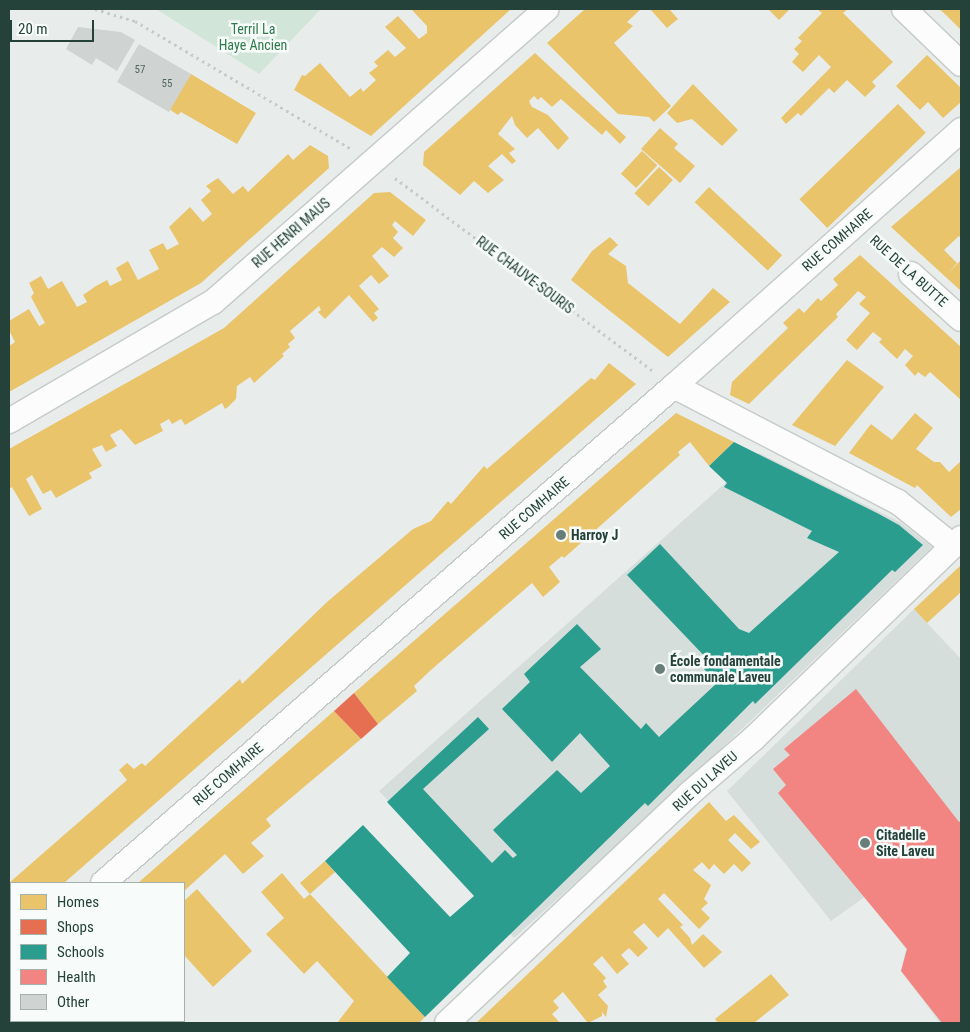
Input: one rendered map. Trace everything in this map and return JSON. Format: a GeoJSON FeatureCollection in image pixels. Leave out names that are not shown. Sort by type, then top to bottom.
{"type":"FeatureCollection","features":[{"type":"Feature","properties":{"kind":"street","name":"RUE HENRI MAUS"},"geometry":{"type":"LineString","coordinates":[[9,421],[213,302],[547,9]]}},
{"type":"Feature","properties":{"kind":"street"},"geometry":{"type":"LineString","coordinates":[[904,9],[961,64]]}},
{"type":"Feature","properties":{"kind":"street","name":"RUE COMHAIRE"},"geometry":{"type":"LineString","coordinates":[[104,882],[674,386],[961,130]]}},
{"type":"Feature","properties":{"kind":"street","name":"RUE DE LA BUTTE"},"geometry":{"type":"LineString","coordinates":[[911,274],[961,319]]}},
{"type":"Feature","properties":{"kind":"street"},"geometry":{"type":"LineString","coordinates":[[674,386],[898,502],[957,542]]}},
{"type":"Feature","properties":{"kind":"street","name":"RUE DU LAVEU"},"geometry":{"type":"LineString","coordinates":[[447,1023],[682,801],[754,738],[957,542]]}},
{"type":"Feature","properties":{"kind":"path","name":"RUE CHAUVE-SOURIS"},"geometry":{"type":"LineString","coordinates":[[95,9],[135,21],[373,161],[674,386]]}},
{"type":"Feature","properties":{"kind":"path","name":"RUE DE LA BUTTE"},"geometry":{"type":"LineString","coordinates":[[856,224],[911,274]]}},
{"type":"Feature","properties":{"kind":"shaded area","name":"École fondamentale communale Laveu"},"geometry":{"type":"Polygon","coordinates":[[[759,453],[900,522],[932,547],[676,792],[514,938],[379,791],[759,453]]]}},
{"type":"Feature","properties":{"kind":"shaded area","name":"Citadelle Site Laveu"},"geometry":{"type":"Polygon","coordinates":[[[914,609],[961,659],[961,1023],[940,1023],[901,971],[906,949],[866,896],[831,921],[727,791],[914,609]]]}},
{"type":"Feature","properties":{"kind":"green space","name":"Terril La Haye Ancien"},"geometry":{"type":"Polygon","coordinates":[[[156,9],[321,9],[259,74],[156,9]]]}},
{"type":"Feature","properties":{"kind":"building: Homes"},"geometry":{"type":"Polygon","coordinates":[[[411,9],[511,9],[371,136],[294,90],[302,75],[305,76],[320,63],[350,97],[361,88],[363,92],[376,80],[369,73],[378,66],[374,62],[388,50],[395,57],[406,48],[385,27],[398,16],[419,39],[427,33],[427,26],[411,9]]]}},
{"type":"Feature","properties":{"kind":"building: Homes"},"geometry":{"type":"Polygon","coordinates":[[[585,9],[641,9],[627,22],[633,26],[614,43],[671,106],[654,122],[649,117],[618,114],[547,43],[585,9]]]}},
{"type":"Feature","properties":{"kind":"building: Homes"},"geometry":{"type":"Polygon","coordinates":[[[650,9],[669,9],[678,19],[667,28],[650,9]]]}},
{"type":"Feature","properties":{"kind":"building: Homes"},"geometry":{"type":"Polygon","coordinates":[[[768,9],[790,9],[779,20],[768,9]]]}},
{"type":"Feature","properties":{"kind":"building: Homes"},"geometry":{"type":"Polygon","coordinates":[[[817,9],[848,9],[843,13],[893,62],[872,82],[876,86],[865,97],[847,80],[834,93],[829,88],[801,116],[798,113],[786,124],[781,118],[831,67],[819,55],[803,72],[792,62],[799,54],[794,49],[802,41],[798,38],[822,13],[817,9]]]}},
{"type":"Feature","properties":{"kind":"building: Homes"},"geometry":{"type":"Polygon","coordinates":[[[939,9],[961,9],[961,30],[945,14],[939,9]]]}},
{"type":"Feature","properties":{"kind":"building: Homes"},"geometry":{"type":"Polygon","coordinates":[[[535,53],[626,137],[620,144],[606,130],[602,135],[561,99],[552,107],[541,97],[538,100],[534,96],[529,101],[532,107],[548,115],[569,138],[558,150],[538,128],[527,138],[515,125],[512,116],[498,134],[515,149],[509,153],[516,161],[512,164],[502,154],[488,166],[504,180],[488,193],[474,181],[460,195],[423,165],[424,152],[535,53]]]}},
{"type":"Feature","properties":{"kind":"building: Homes"},"geometry":{"type":"Polygon","coordinates":[[[927,55],[961,88],[961,102],[943,118],[928,102],[920,110],[896,86],[927,55]]]}},
{"type":"Feature","properties":{"kind":"building: Homes"},"geometry":{"type":"Polygon","coordinates":[[[191,74],[256,113],[237,144],[181,112],[178,115],[169,109],[191,74]]]}},
{"type":"Feature","properties":{"kind":"building: Homes"},"geometry":{"type":"Polygon","coordinates":[[[693,84],[738,130],[722,146],[692,119],[677,123],[667,113],[693,84]]]}},
{"type":"Feature","properties":{"kind":"building: Homes"},"geometry":{"type":"Polygon","coordinates":[[[898,104],[926,133],[827,228],[799,199],[898,104]]]}},
{"type":"Feature","properties":{"kind":"building: Homes"},"geometry":{"type":"Polygon","coordinates":[[[660,128],[678,144],[674,148],[695,166],[680,183],[641,149],[660,128]]]}},
{"type":"Feature","properties":{"kind":"building: Homes"},"geometry":{"type":"Polygon","coordinates":[[[310,145],[328,156],[329,168],[201,283],[9,392],[9,346],[15,342],[9,330],[9,321],[29,309],[39,326],[45,323],[31,297],[34,293],[29,283],[41,276],[48,289],[62,281],[77,307],[87,302],[83,295],[96,286],[107,280],[110,286],[122,280],[116,268],[128,261],[138,280],[159,269],[149,250],[163,243],[167,250],[179,244],[169,227],[190,207],[203,222],[212,214],[201,200],[211,191],[206,186],[218,178],[233,194],[243,186],[248,192],[288,154],[293,160],[310,145]]]}},
{"type":"Feature","properties":{"kind":"building: Homes"},"geometry":{"type":"Polygon","coordinates":[[[642,151],[657,165],[636,188],[621,174],[642,151]]]}},
{"type":"Feature","properties":{"kind":"building: Homes"},"geometry":{"type":"Polygon","coordinates":[[[659,167],[673,180],[648,206],[634,193],[659,167]]]}},
{"type":"Feature","properties":{"kind":"building: Homes"},"geometry":{"type":"Polygon","coordinates":[[[961,167],[961,239],[959,236],[944,250],[957,263],[949,272],[961,260],[961,291],[891,227],[961,167]]]}},
{"type":"Feature","properties":{"kind":"building: Homes"},"geometry":{"type":"Polygon","coordinates":[[[709,187],[782,255],[768,271],[695,202],[709,187]]]}},
{"type":"Feature","properties":{"kind":"building: Homes"},"geometry":{"type":"Polygon","coordinates":[[[390,192],[426,220],[413,236],[395,221],[392,225],[398,232],[393,238],[403,248],[394,257],[382,247],[372,256],[389,276],[379,284],[371,275],[359,286],[379,309],[374,313],[378,318],[373,322],[349,295],[325,319],[318,312],[321,310],[319,306],[290,331],[295,338],[288,344],[290,347],[282,354],[284,356],[254,383],[250,377],[237,386],[236,399],[225,409],[222,403],[185,425],[181,419],[172,424],[169,419],[160,424],[163,431],[135,445],[121,429],[110,435],[117,446],[106,452],[102,445],[92,449],[102,466],[89,473],[92,478],[56,498],[51,490],[43,494],[32,475],[26,479],[42,509],[29,516],[12,487],[9,489],[9,449],[224,328],[374,193],[390,192]]]}},
{"type":"Feature","properties":{"kind":"building: Homes"},"geometry":{"type":"Polygon","coordinates":[[[610,237],[618,245],[608,254],[626,266],[628,283],[680,324],[713,288],[730,302],[668,357],[571,280],[592,251],[610,237]]]}},
{"type":"Feature","properties":{"kind":"building: Homes"},"geometry":{"type":"Polygon","coordinates":[[[860,255],[961,347],[961,400],[930,372],[925,377],[918,372],[915,376],[905,365],[913,356],[905,349],[897,359],[879,342],[882,339],[873,332],[857,350],[846,340],[870,313],[859,304],[866,297],[858,291],[836,314],[838,317],[749,404],[730,395],[732,382],[788,328],[783,323],[799,308],[804,313],[818,298],[821,301],[838,285],[833,279],[860,255]]]}},
{"type":"Feature","properties":{"kind":"building: Homes"},"geometry":{"type":"Polygon","coordinates":[[[847,360],[884,387],[835,446],[792,425],[847,360]]]}},
{"type":"Feature","properties":{"kind":"building: Homes"},"geometry":{"type":"Polygon","coordinates":[[[609,363],[636,384],[65,882],[10,882],[127,780],[119,770],[127,763],[134,769],[142,763],[145,766],[240,679],[242,684],[327,602],[413,529],[431,521],[448,501],[451,504],[484,466],[487,469],[591,378],[595,380],[609,363]]]}},
{"type":"Feature","properties":{"kind":"building: Homes"},"geometry":{"type":"Polygon","coordinates":[[[676,413],[734,442],[709,466],[690,442],[678,452],[680,455],[564,558],[562,556],[549,567],[560,582],[543,597],[532,583],[432,669],[414,686],[417,691],[378,724],[354,693],[676,413]]]}},
{"type":"Feature","properties":{"kind":"building: Homes"},"geometry":{"type":"Polygon","coordinates":[[[915,413],[933,428],[916,449],[934,462],[940,462],[949,472],[961,461],[961,509],[951,517],[917,485],[915,488],[849,453],[871,424],[892,440],[915,413]]]}},
{"type":"Feature","properties":{"kind":"building: Homes"},"geometry":{"type":"Polygon","coordinates":[[[961,565],[961,592],[927,623],[914,609],[961,565]]]}},
{"type":"Feature","properties":{"kind":"building: Homes"},"geometry":{"type":"Polygon","coordinates":[[[334,711],[361,739],[266,819],[271,826],[251,843],[264,856],[243,874],[225,854],[185,890],[185,882],[139,882],[334,711]]]}},
{"type":"Feature","properties":{"kind":"building: Homes"},"geometry":{"type":"Polygon","coordinates":[[[709,802],[726,821],[734,815],[760,842],[751,849],[735,833],[728,840],[751,863],[742,872],[734,864],[724,874],[714,864],[709,870],[702,862],[693,870],[711,885],[704,899],[708,903],[701,909],[710,918],[699,929],[664,893],[658,899],[683,925],[680,927],[690,938],[692,945],[703,934],[722,952],[704,968],[668,928],[658,938],[644,923],[633,932],[648,948],[638,957],[629,948],[621,955],[629,964],[617,974],[602,956],[593,964],[606,978],[603,981],[607,987],[598,995],[608,1006],[606,1017],[602,1012],[602,1016],[588,1023],[563,992],[553,1001],[559,1008],[552,1014],[560,1023],[476,1023],[709,802]]]}},
{"type":"Feature","properties":{"kind":"building: Homes"},"geometry":{"type":"Polygon","coordinates":[[[325,861],[335,872],[310,894],[300,883],[325,861]]]}},
{"type":"Feature","properties":{"kind":"building: Homes"},"geometry":{"type":"Polygon","coordinates":[[[282,873],[304,899],[310,894],[425,1017],[419,1023],[337,1023],[354,1001],[317,961],[304,974],[266,934],[284,918],[261,892],[282,873]]]}},
{"type":"Feature","properties":{"kind":"building: Homes"},"geometry":{"type":"Polygon","coordinates":[[[10,882],[9,931],[9,883],[10,882]]]}},
{"type":"Feature","properties":{"kind":"building: Homes"},"geometry":{"type":"Polygon","coordinates":[[[197,889],[252,951],[213,987],[185,956],[185,900],[197,889]]]}},
{"type":"Feature","properties":{"kind":"building: Homes"},"geometry":{"type":"Polygon","coordinates":[[[771,974],[789,995],[754,1023],[718,1023],[715,1019],[771,974]]]}},
{"type":"Feature","properties":{"kind":"building: Homes"},"geometry":{"type":"Polygon","coordinates":[[[10,1009],[10,1022],[34,1022],[32,1023],[9,1023],[10,1009]]]}},
{"type":"Feature","properties":{"kind":"building: Shops"},"geometry":{"type":"Polygon","coordinates":[[[354,693],[378,724],[361,739],[334,711],[354,693]]]}},
{"type":"Feature","properties":{"kind":"building: Schools"},"geometry":{"type":"Polygon","coordinates":[[[734,442],[877,513],[899,525],[923,545],[895,572],[892,570],[755,704],[753,701],[648,806],[645,803],[425,1017],[387,977],[410,953],[325,861],[363,825],[450,917],[474,896],[387,802],[478,717],[489,729],[423,789],[492,863],[505,850],[513,858],[517,855],[493,830],[557,770],[581,793],[610,766],[580,733],[552,762],[502,709],[530,682],[524,674],[577,624],[601,649],[580,667],[641,729],[646,723],[659,737],[717,683],[704,669],[711,663],[627,575],[660,544],[739,629],[749,633],[839,552],[807,538],[812,531],[724,487],[727,483],[709,466],[734,442]]]}},
{"type":"Feature","properties":{"kind":"building: Health"},"geometry":{"type":"Polygon","coordinates":[[[856,689],[959,822],[961,820],[961,1023],[942,1023],[901,971],[907,949],[778,793],[786,785],[773,769],[790,755],[784,749],[856,689]]]}},
{"type":"Feature","properties":{"kind":"building: Other"},"geometry":{"type":"Polygon","coordinates":[[[78,27],[121,32],[135,40],[117,71],[96,58],[92,65],[66,49],[78,27]]]}},
{"type":"Feature","properties":{"kind":"building: Other"},"geometry":{"type":"Polygon","coordinates":[[[139,44],[191,74],[169,112],[117,82],[139,44]]]}},
{"type":"Feature","properties":{"kind":"place","name":"Harroy J"},"geometry":{"type":"Point","coordinates":[561,535]}},
{"type":"Feature","properties":{"kind":"place","name":"École fondamentale communale Laveu"},"geometry":{"type":"Point","coordinates":[660,669]}},
{"type":"Feature","properties":{"kind":"place","name":"Citadelle Site Laveu"},"geometry":{"type":"Point","coordinates":[865,843]}}]}
